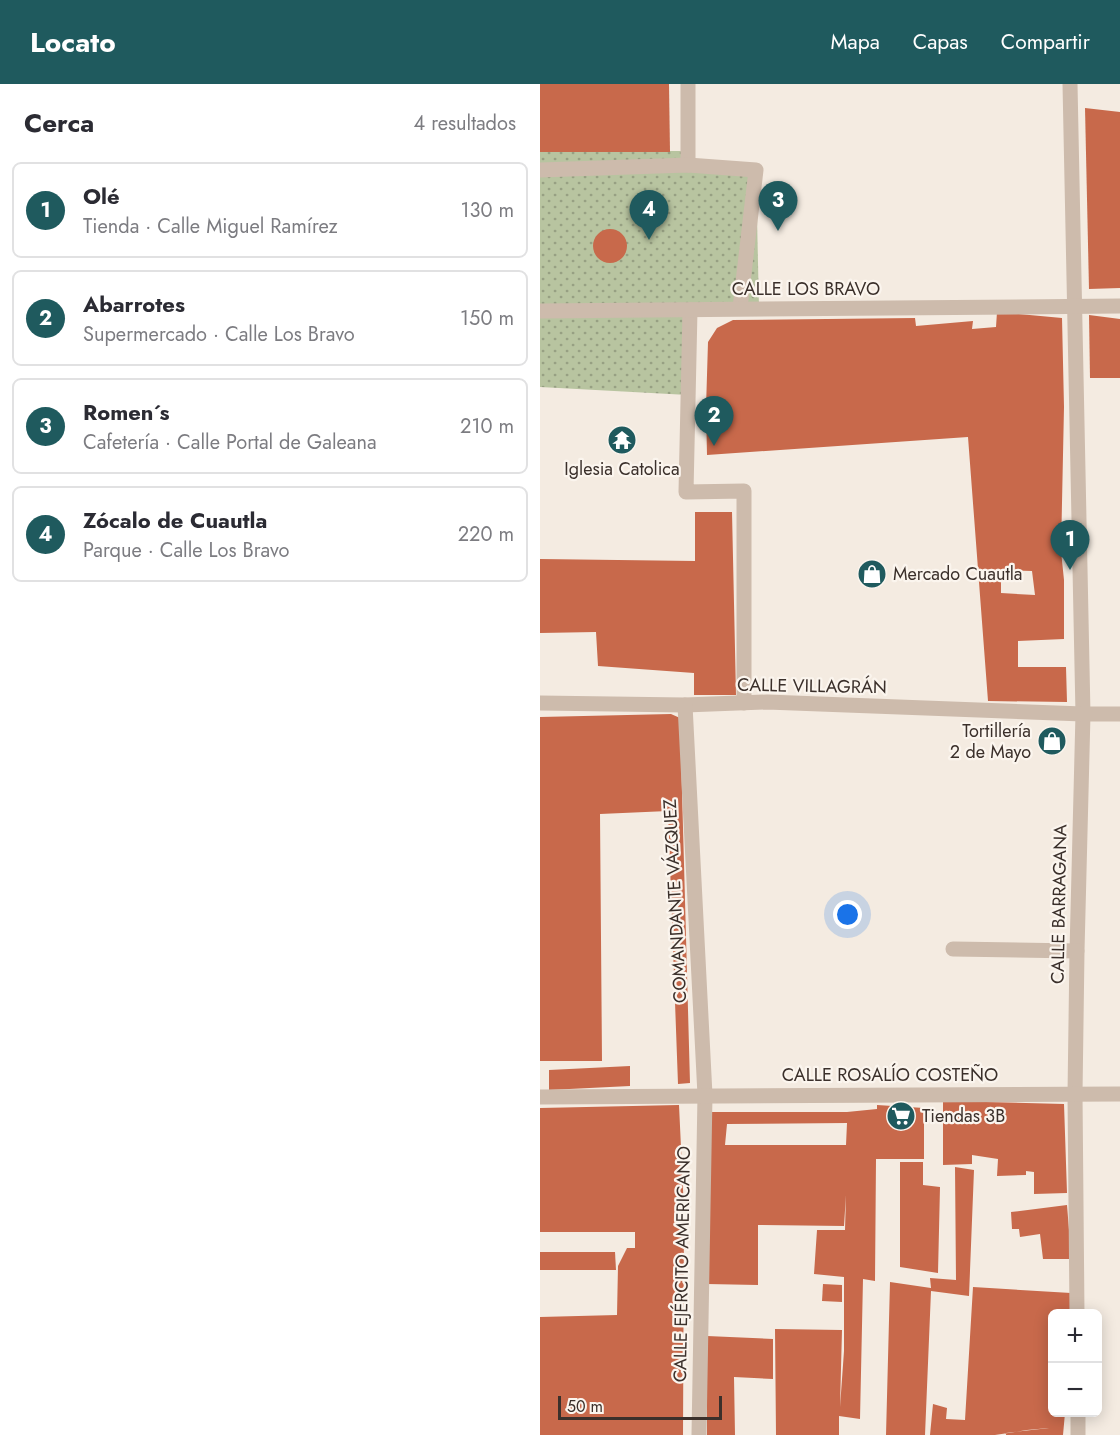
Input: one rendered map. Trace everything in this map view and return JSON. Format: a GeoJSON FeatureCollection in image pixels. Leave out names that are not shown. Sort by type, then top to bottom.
{"type":"FeatureCollection","features":[{"type":"Feature","properties":{"kind":"street"},"geometry":{"type":"LineString","coordinates":[[688,84],[688,165]]}},
{"type":"Feature","properties":{"kind":"street","name":"CALLE BARRAGANA"},"geometry":{"type":"LineString","coordinates":[[1070,84],[1083,714],[1075,1094],[1077,1309]]}},
{"type":"Feature","properties":{"kind":"street"},"geometry":{"type":"LineString","coordinates":[[540,170],[688,165],[756,170],[740,308]]}},
{"type":"Feature","properties":{"kind":"street","name":"CALLE LOS BRAVO"},"geometry":{"type":"LineString","coordinates":[[540,311],[1120,306]]}},
{"type":"Feature","properties":{"kind":"street"},"geometry":{"type":"LineString","coordinates":[[690,310],[686,492],[744,491],[744,703]]}},
{"type":"Feature","properties":{"kind":"street","name":"CALLE VILLAGRÁN"},"geometry":{"type":"LineString","coordinates":[[540,703],[685,705],[767,702],[1120,714]]}},
{"type":"Feature","properties":{"kind":"street","name":"COMANDANTE VÁZQUEZ"},"geometry":{"type":"LineString","coordinates":[[685,705],[705,1095]]}},
{"type":"Feature","properties":{"kind":"street"},"geometry":{"type":"LineString","coordinates":[[953,949],[1077,951]]}},
{"type":"Feature","properties":{"kind":"street","name":"CALLE ROSALÍO COSTEÑO"},"geometry":{"type":"LineString","coordinates":[[540,1097],[1120,1094]]}},
{"type":"Feature","properties":{"kind":"street","name":"CALLE EJÉRCITO AMERICANO"},"geometry":{"type":"LineString","coordinates":[[699,1435],[705,1095]]}},
{"type":"Feature","properties":{"kind":"street"},"geometry":{"type":"LineString","coordinates":[[1078,1417],[1078,1435]]}},
{"type":"Feature","properties":{"kind":"green space"},"geometry":{"type":"Polygon","coordinates":[[[540,151],[688,151],[688,165],[756,170],[759,309],[690,310],[688,395],[540,387],[540,151]]]}},
{"type":"Feature","properties":{"kind":"building"},"geometry":{"type":"Polygon","coordinates":[[[540,84],[669,84],[670,152],[540,152],[540,84]]]}},
{"type":"Feature","properties":{"kind":"building"},"geometry":{"type":"Polygon","coordinates":[[[1085,108],[1120,112],[1120,288],[1089,289],[1085,108]]]}},
{"type":"Feature","properties":{"kind":"building"},"geometry":{"type":"Polygon","coordinates":[[[610,229],[622,234],[627,246],[622,258],[610,263],[598,258],[593,246],[598,234],[610,229]]]}},
{"type":"Feature","properties":{"kind":"building"},"geometry":{"type":"Polygon","coordinates":[[[997,312],[1062,318],[1064,407],[1061,551],[1064,580],[1064,639],[1018,641],[1018,667],[1066,667],[1067,702],[988,701],[968,437],[707,455],[708,342],[717,328],[733,320],[915,318],[916,326],[973,321],[972,329],[996,327],[997,312]],[[1001,570],[1001,593],[1035,595],[1032,571],[1001,570]]]}},
{"type":"Feature","properties":{"kind":"building"},"geometry":{"type":"Polygon","coordinates":[[[1089,315],[1120,319],[1120,378],[1090,378],[1089,315]]]}},
{"type":"Feature","properties":{"kind":"building"},"geometry":{"type":"Polygon","coordinates":[[[695,512],[732,512],[736,695],[694,695],[694,673],[598,666],[596,632],[540,633],[540,559],[695,561],[695,512]]]}},
{"type":"Feature","properties":{"kind":"building"},"geometry":{"type":"Polygon","coordinates":[[[671,714],[680,718],[690,1083],[678,1084],[668,811],[600,814],[602,1061],[540,1061],[540,717],[671,714]]]}},
{"type":"Feature","properties":{"kind":"building"},"geometry":{"type":"Polygon","coordinates":[[[630,1066],[630,1086],[549,1090],[549,1070],[630,1066]]]}},
{"type":"Feature","properties":{"kind":"building"},"geometry":{"type":"Polygon","coordinates":[[[943,1101],[1064,1104],[1067,1193],[1034,1194],[1034,1172],[1026,1171],[1026,1175],[997,1176],[998,1159],[972,1155],[972,1164],[943,1165],[943,1101]]]}},
{"type":"Feature","properties":{"kind":"building"},"geometry":{"type":"Polygon","coordinates":[[[679,1105],[684,1211],[683,1435],[540,1435],[540,1317],[617,1315],[618,1266],[627,1248],[635,1248],[635,1232],[540,1232],[540,1108],[679,1105]]]}},
{"type":"Feature","properties":{"kind":"building"},"geometry":{"type":"Polygon","coordinates":[[[877,1105],[924,1108],[924,1159],[876,1159],[875,1281],[863,1279],[860,1419],[839,1416],[839,1435],[776,1435],[775,1329],[842,1330],[840,1407],[844,1351],[844,1277],[814,1274],[817,1230],[845,1230],[846,1195],[844,1226],[758,1225],[758,1285],[707,1284],[710,1112],[847,1112],[877,1109],[877,1105]],[[847,1123],[727,1124],[725,1145],[846,1145],[847,1123]]]}},
{"type":"Feature","properties":{"kind":"building"},"geometry":{"type":"Polygon","coordinates":[[[900,1162],[923,1162],[923,1185],[940,1187],[938,1273],[900,1267],[900,1162]]]}},
{"type":"Feature","properties":{"kind":"building"},"geometry":{"type":"Polygon","coordinates":[[[955,1167],[974,1170],[969,1296],[931,1291],[925,1435],[886,1435],[890,1282],[931,1288],[930,1278],[956,1280],[955,1167]]]}},
{"type":"Feature","properties":{"kind":"building"},"geometry":{"type":"Polygon","coordinates":[[[1067,1205],[1069,1259],[1043,1259],[1040,1234],[1020,1237],[1019,1229],[1012,1229],[1011,1212],[1067,1205]]]}},
{"type":"Feature","properties":{"kind":"building"},"geometry":{"type":"Polygon","coordinates":[[[540,1252],[615,1252],[616,1270],[540,1270],[540,1252]]]}},
{"type":"Feature","properties":{"kind":"building"},"geometry":{"type":"Polygon","coordinates":[[[823,1284],[842,1285],[842,1302],[822,1301],[823,1284]]]}},
{"type":"Feature","properties":{"kind":"building"},"geometry":{"type":"Polygon","coordinates":[[[973,1287],[1071,1293],[1070,1309],[1048,1309],[1048,1417],[1065,1417],[1063,1435],[1006,1435],[1006,1433],[930,1435],[933,1404],[947,1408],[946,1419],[965,1420],[973,1287]]]}},
{"type":"Feature","properties":{"kind":"building"},"geometry":{"type":"Polygon","coordinates":[[[707,1336],[773,1339],[773,1379],[734,1377],[735,1435],[707,1435],[707,1336]]]}},
{"type":"Feature","properties":{"kind":"place","name":"Romen´s"},"geometry":{"type":"Point","coordinates":[778,231]}},
{"type":"Feature","properties":{"kind":"place","name":"Zócalo de Cuautla"},"geometry":{"type":"Point","coordinates":[649,240]}},
{"type":"Feature","properties":{"kind":"place","name":"Iglesia Catolica"},"geometry":{"type":"Point","coordinates":[622,440]}},
{"type":"Feature","properties":{"kind":"place","name":"Abarrotes"},"geometry":{"type":"Point","coordinates":[714,446]}},
{"type":"Feature","properties":{"kind":"place","name":"Olé"},"geometry":{"type":"Point","coordinates":[1070,570]}},
{"type":"Feature","properties":{"kind":"place","name":"Mercado Cuautla"},"geometry":{"type":"Point","coordinates":[872,574]}},
{"type":"Feature","properties":{"kind":"place","name":"Tortillería 2 de Mayo"},"geometry":{"type":"Point","coordinates":[1052,741]}},
{"type":"Feature","properties":{"kind":"place","name":"Tiendas 3B"},"geometry":{"type":"Point","coordinates":[901,1116]}}]}
